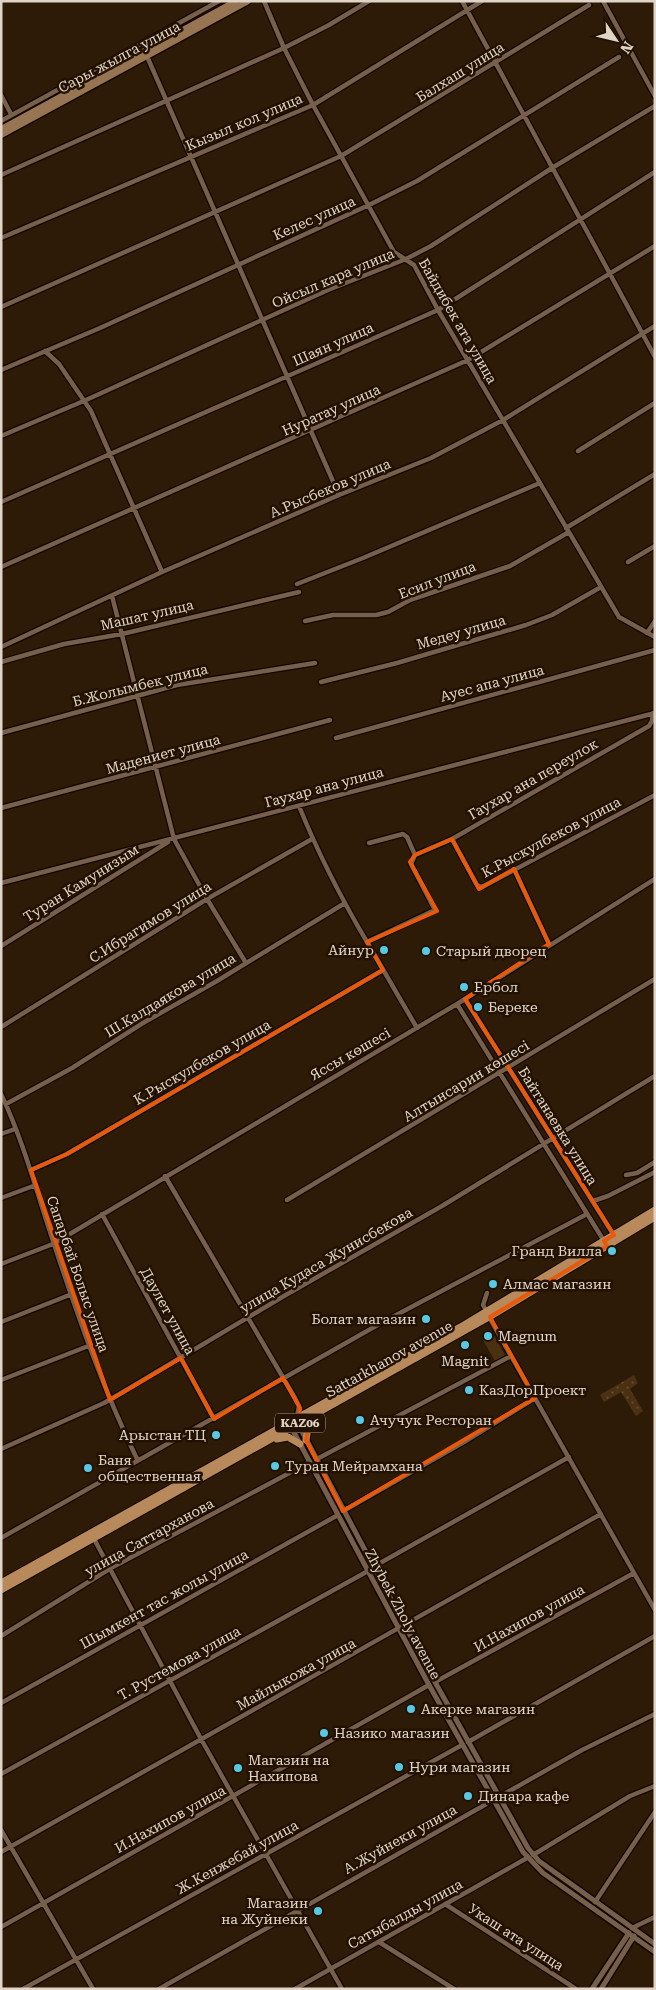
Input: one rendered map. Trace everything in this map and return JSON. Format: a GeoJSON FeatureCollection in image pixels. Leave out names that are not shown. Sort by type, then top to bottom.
{"type":"FeatureCollection","features":[{"type":"Feature","properties":{"kind":"main road","name":"Сары жылга улица"},"geometry":{"type":"LineString","coordinates":[[1,135],[236,1]]}},
{"type":"Feature","properties":{"kind":"main road","name":"Сары жылга улица"},"geometry":{"type":"LineString","coordinates":[[1,129],[248,1]]}},
{"type":"Feature","properties":{"kind":"main road","name":"Sattarkhanov avenue"},"geometry":{"type":"LineString","coordinates":[[295,1421],[320,1412],[488,1314],[616,1237],[655,1210]]}},
{"type":"Feature","properties":{"kind":"main road","name":"Sattarkhanov avenue"},"geometry":{"type":"LineString","coordinates":[[616,1237],[655,1217]]}},
{"type":"Feature","properties":{"kind":"main road","name":"Sattarkhanov avenue"},"geometry":{"type":"LineString","coordinates":[[1,1590],[56,1556],[263,1442],[295,1421],[488,1314]]}},
{"type":"Feature","properties":{"kind":"main road"},"geometry":{"type":"LineString","coordinates":[[263,1442],[288,1437],[303,1442],[308,1427],[320,1412]]}},
{"type":"Feature","properties":{"kind":"main road","name":"Sattarkhanov avenue"},"geometry":{"type":"LineString","coordinates":[[1,1583],[56,1556]]}},
{"type":"Feature","properties":{"kind":"street"},"geometry":{"type":"LineString","coordinates":[[1,121],[219,1]]}},
{"type":"Feature","properties":{"kind":"street","name":"Байдибек ата улица"},"geometry":{"type":"LineString","coordinates":[[264,1],[284,48],[313,105],[394,252],[414,265],[438,310],[619,617],[655,637]]}},
{"type":"Feature","properties":{"kind":"street"},"geometry":{"type":"LineString","coordinates":[[1,175],[284,48],[329,25],[369,1]]}},
{"type":"Feature","properties":{"kind":"street"},"geometry":{"type":"LineString","coordinates":[[462,1],[655,357]]}},
{"type":"Feature","properties":{"kind":"street","name":"Кызыл кол улица"},"geometry":{"type":"LineString","coordinates":[[1,238],[313,105],[482,1]]}},
{"type":"Feature","properties":{"kind":"street"},"geometry":{"type":"LineString","coordinates":[[603,1],[655,96]]}},
{"type":"Feature","properties":{"kind":"street","name":"Балхаш улица"},"geometry":{"type":"LineString","coordinates":[[1,307],[341,156],[589,5]]}},
{"type":"Feature","properties":{"kind":"street"},"geometry":{"type":"LineString","coordinates":[[146,54],[339,495]]}},
{"type":"Feature","properties":{"kind":"street","name":"Келес улица"},"geometry":{"type":"LineString","coordinates":[[1,370],[370,206],[417,181],[620,57]]}},
{"type":"Feature","properties":{"kind":"street"},"geometry":{"type":"LineString","coordinates":[[1,95],[11,114]]}},
{"type":"Feature","properties":{"kind":"street","name":"Ойсыл кара улица"},"geometry":{"type":"LineString","coordinates":[[1,436],[262,322],[328,290],[406,259],[431,246],[552,168],[655,106]]}},
{"type":"Feature","properties":{"kind":"street","name":"Шаян улица"},"geometry":{"type":"LineString","coordinates":[[1,502],[438,310],[655,172]]}},
{"type":"Feature","properties":{"kind":"street","name":"Нуратау улица"},"geometry":{"type":"LineString","coordinates":[[1,567],[468,360],[655,246]]}},
{"type":"Feature","properties":{"kind":"street","name":"А.Рысбеков улица"},"geometry":{"type":"LineString","coordinates":[[1,647],[162,572],[339,495],[431,458],[503,420],[655,326]]}},
{"type":"Feature","properties":{"kind":"street"},"geometry":{"type":"LineString","coordinates":[[45,352],[59,364],[84,401],[111,454],[162,572]]}},
{"type":"Feature","properties":{"kind":"street"},"geometry":{"type":"LineString","coordinates":[[578,450],[655,403]]}},
{"type":"Feature","properties":{"kind":"street","name":"Есил улица"},"geometry":{"type":"LineString","coordinates":[[304,621],[332,615],[376,615],[388,612],[410,600],[510,566],[655,474]]}},
{"type":"Feature","properties":{"kind":"street"},"geometry":{"type":"LineString","coordinates":[[297,584],[363,558],[540,482]]}},
{"type":"Feature","properties":{"kind":"street"},"geometry":{"type":"LineString","coordinates":[[628,562],[655,546]]}},
{"type":"Feature","properties":{"kind":"street","name":"Медеу улица"},"geometry":{"type":"LineString","coordinates":[[321,682],[405,661],[526,625],[552,615],[601,586]]}},
{"type":"Feature","properties":{"kind":"street","name":"Машат улица"},"geometry":{"type":"LineString","coordinates":[[1,662],[64,644],[122,634],[298,592]]}},
{"type":"Feature","properties":{"kind":"street"},"geometry":{"type":"LineString","coordinates":[[112,596],[174,839],[207,900],[246,963]]}},
{"type":"Feature","properties":{"kind":"street"},"geometry":{"type":"LineString","coordinates":[[647,633],[655,620]]}},
{"type":"Feature","properties":{"kind":"street","name":"Ауес апа улица"},"geometry":{"type":"LineString","coordinates":[[336,738],[655,650]]}},
{"type":"Feature","properties":{"kind":"street","name":"Б.Жолымбек улица"},"geometry":{"type":"LineString","coordinates":[[1,733],[137,696],[212,679],[315,663]]}},
{"type":"Feature","properties":{"kind":"street","name":"Гаухар ана улица"},"geometry":{"type":"LineString","coordinates":[[1,883],[654,713]]}},
{"type":"Feature","properties":{"kind":"street","name":"Гаухар ана переулок"},"geometry":{"type":"LineString","coordinates":[[414,855],[452,839],[649,726],[654,713]]}},
{"type":"Feature","properties":{"kind":"street","name":"Мадениет улица"},"geometry":{"type":"LineString","coordinates":[[1,808],[330,720]]}},
{"type":"Feature","properties":{"kind":"street","name":"К.Рыскулбеков улица"},"geometry":{"type":"LineString","coordinates":[[452,839],[479,887],[655,794]]}},
{"type":"Feature","properties":{"kind":"street"},"geometry":{"type":"LineString","coordinates":[[299,806],[312,839],[345,903],[417,1028]]}},
{"type":"Feature","properties":{"kind":"street"},"geometry":{"type":"LineString","coordinates":[[368,942],[432,913],[435,907],[411,864],[414,855],[407,837],[402,834],[370,843]]}},
{"type":"Feature","properties":{"kind":"street","name":"Туран Камунизым"},"geometry":{"type":"LineString","coordinates":[[1,946],[174,839]]}},
{"type":"Feature","properties":{"kind":"street","name":"С.Ибрагимов улица"},"geometry":{"type":"LineString","coordinates":[[1,1027],[207,900],[312,839]]}},
{"type":"Feature","properties":{"kind":"street"},"geometry":{"type":"LineString","coordinates":[[514,869],[549,944]]}},
{"type":"Feature","properties":{"kind":"street","name":"Яссы көшесі"},"geometry":{"type":"LineString","coordinates":[[1,1264],[53,1244],[457,1004],[549,944],[655,879]]}},
{"type":"Feature","properties":{"kind":"street","name":"Ш.Калдаякова улица"},"geometry":{"type":"LineString","coordinates":[[6,1104],[72,1068],[142,1023],[345,903]]}},
{"type":"Feature","properties":{"kind":"street","name":"К.Рыскулбеков улица"},"geometry":{"type":"LineString","coordinates":[[30,1170],[67,1154],[383,970]]}},
{"type":"Feature","properties":{"kind":"street","name":"Алтынсарин көшесі"},"geometry":{"type":"LineString","coordinates":[[287,1200],[655,979]]}},
{"type":"Feature","properties":{"kind":"street","name":"Байтанаевка улица"},"geometry":{"type":"LineString","coordinates":[[464,999],[616,1237]]}},
{"type":"Feature","properties":{"kind":"street","name":"Байтанаевка улица"},"geometry":{"type":"LineString","coordinates":[[457,1004],[606,1243]]}},
{"type":"Feature","properties":{"kind":"street","name":"улица Кудаса Жунисбекова"},"geometry":{"type":"LineString","coordinates":[[1,1449],[110,1400],[246,1318],[442,1206],[655,1076]]}},
{"type":"Feature","properties":{"kind":"street","name":"Сапарбай Болыс улица"},"geometry":{"type":"LineString","coordinates":[[1,1094],[36,1185],[53,1244],[110,1400],[137,1460]]}},
{"type":"Feature","properties":{"kind":"street"},"geometry":{"type":"LineString","coordinates":[[1,1134],[15,1129]]}},
{"type":"Feature","properties":{"kind":"street"},"geometry":{"type":"LineString","coordinates":[[626,1175],[637,1173],[655,1162]]}},
{"type":"Feature","properties":{"kind":"street"},"geometry":{"type":"LineString","coordinates":[[593,1201],[608,1196],[655,1172]]}},
{"type":"Feature","properties":{"kind":"street"},"geometry":{"type":"LineString","coordinates":[[165,1176],[299,1406],[295,1421]]}},
{"type":"Feature","properties":{"kind":"street"},"geometry":{"type":"LineString","coordinates":[[1,1198],[36,1185]]}},
{"type":"Feature","properties":{"kind":"street","name":"Даулет улица"},"geometry":{"type":"LineString","coordinates":[[102,1214],[214,1419]]}},
{"type":"Feature","properties":{"kind":"street"},"geometry":{"type":"LineString","coordinates":[[1,1538],[383,1322],[587,1214]]}},
{"type":"Feature","properties":{"kind":"street"},"geometry":{"type":"LineString","coordinates":[[487,1293],[483,1305],[655,1610]]}},
{"type":"Feature","properties":{"kind":"street"},"geometry":{"type":"LineString","coordinates":[[1,1322],[72,1294]]}},
{"type":"Feature","properties":{"kind":"street"},"geometry":{"type":"LineString","coordinates":[[1,1380],[91,1345]]}},
{"type":"Feature","properties":{"kind":"street"},"geometry":{"type":"LineString","coordinates":[[317,1459],[511,1356]]}},
{"type":"Feature","properties":{"kind":"street"},"geometry":{"type":"LineString","coordinates":[[343,1511],[464,1442],[535,1398]]}},
{"type":"Feature","properties":{"kind":"street","name":"Zhybek Zholy avenue"},"geometry":{"type":"LineString","coordinates":[[295,1421],[310,1462],[368,1571],[435,1682],[532,1855],[655,1944]]}},
{"type":"Feature","properties":{"kind":"street","name":"Zhybek Zholy avenue"},"geometry":{"type":"LineString","coordinates":[[303,1442],[317,1459],[373,1567],[429,1685],[527,1858],[543,1873],[655,1952]]}},
{"type":"Feature","properties":{"kind":"street"},"geometry":{"type":"LineString","coordinates":[[373,1567],[568,1457]]}},
{"type":"Feature","properties":{"kind":"street","name":"улица Саттарханова"},"geometry":{"type":"LineString","coordinates":[[1,1636],[111,1568],[310,1462]]}},
{"type":"Feature","properties":{"kind":"street","name":"Майлыкожа улица"},"geometry":{"type":"LineString","coordinates":[[1,1852],[601,1514]]}},
{"type":"Feature","properties":{"kind":"street","name":"Шымкент тас жолы улица"},"geometry":{"type":"LineString","coordinates":[[1,1703],[338,1515]]}},
{"type":"Feature","properties":{"kind":"street"},"geometry":{"type":"LineString","coordinates":[[92,1536],[202,1739],[342,1989]]}},
{"type":"Feature","properties":{"kind":"street","name":"Т. Рустемова улица"},"geometry":{"type":"LineString","coordinates":[[1,1774],[368,1571]]}},
{"type":"Feature","properties":{"kind":"street","name":"И.Нахипов улица"},"geometry":{"type":"LineString","coordinates":[[435,1682],[634,1573]]}},
{"type":"Feature","properties":{"kind":"street"},"geometry":{"type":"LineString","coordinates":[[468,1742],[655,1636]]}},
{"type":"Feature","properties":{"kind":"street","name":"И.Нахипов улица"},"geometry":{"type":"LineString","coordinates":[[1,1927],[429,1685]]}},
{"type":"Feature","properties":{"kind":"street","name":"А.Жуйнеки улица"},"geometry":{"type":"LineString","coordinates":[[159,1989],[582,1750],[655,1714]]}},
{"type":"Feature","properties":{"kind":"street","name":"Ж.Кенжебай улица"},"geometry":{"type":"LineString","coordinates":[[23,1989],[462,1745]]}},
{"type":"Feature","properties":{"kind":"street"},"geometry":{"type":"LineString","coordinates":[[532,1855],[630,1796],[655,1786]]}},
{"type":"Feature","properties":{"kind":"street"},"geometry":{"type":"LineString","coordinates":[[595,1902],[655,1812]]}},
{"type":"Feature","properties":{"kind":"street"},"geometry":{"type":"LineString","coordinates":[[1,1830],[77,1958],[93,1989]]}},
{"type":"Feature","properties":{"kind":"street","name":"Сатыбалды улица"},"geometry":{"type":"LineString","coordinates":[[294,1989],[527,1858]]}},
{"type":"Feature","properties":{"kind":"street","name":"Укаш ата улица"},"geometry":{"type":"LineString","coordinates":[[445,1904],[576,1989]]}},
{"type":"Feature","properties":{"kind":"street"},"geometry":{"type":"LineString","coordinates":[[592,1989],[634,1930],[655,1917]]}},
{"type":"Feature","properties":{"kind":"street"},"geometry":{"type":"LineString","coordinates":[[601,1989],[630,1936]]}},
{"type":"Feature","properties":{"kind":"street"},"geometry":{"type":"LineString","coordinates":[[379,1942],[454,1989]]}},
{"type":"Feature","properties":{"kind":"highlighted area"},"geometry":{"type":"Polygon","coordinates":[[[452,839],[479,889],[514,869],[549,944],[465,999],[614,1235],[604,1241],[607,1246],[490,1317],[535,1398],[343,1511],[306,1440],[311,1417],[298,1424],[300,1408],[283,1378],[214,1419],[181,1358],[110,1400],[31,1170],[67,1154],[383,970],[367,942],[437,911],[410,862],[415,855],[452,839]]]}},
{"type":"Feature","properties":{"kind":"shaded area"},"geometry":{"type":"Polygon","coordinates":[[[493,1334],[505,1355],[495,1361],[483,1340],[493,1334]]]}},
{"type":"Feature","properties":{"kind":"shaded area"},"geometry":{"type":"Polygon","coordinates":[[[634,1375],[638,1383],[630,1389],[643,1411],[636,1416],[621,1392],[604,1402],[600,1395],[634,1375]]]}},
{"type":"Feature","properties":{"kind":"place","name":"Айнур"},"geometry":{"type":"Point","coordinates":[384,950]}},
{"type":"Feature","properties":{"kind":"place","name":"Старый дворец"},"geometry":{"type":"Point","coordinates":[426,951]}},
{"type":"Feature","properties":{"kind":"place","name":"Ербол"},"geometry":{"type":"Point","coordinates":[464,987]}},
{"type":"Feature","properties":{"kind":"place","name":"Береке"},"geometry":{"type":"Point","coordinates":[478,1007]}},
{"type":"Feature","properties":{"kind":"place","name":"Гранд Вилла"},"geometry":{"type":"Point","coordinates":[612,1251]}},
{"type":"Feature","properties":{"kind":"place","name":"Алмас магазин"},"geometry":{"type":"Point","coordinates":[493,1284]}},
{"type":"Feature","properties":{"kind":"place","name":"Болат магазин"},"geometry":{"type":"Point","coordinates":[426,1319]}},
{"type":"Feature","properties":{"kind":"place","name":"Magnum"},"geometry":{"type":"Point","coordinates":[488,1336]}},
{"type":"Feature","properties":{"kind":"place","name":"Magnit"},"geometry":{"type":"Point","coordinates":[465,1345]}},
{"type":"Feature","properties":{"kind":"place","name":"КазДорПроект"},"geometry":{"type":"Point","coordinates":[469,1390]}},
{"type":"Feature","properties":{"kind":"place","name":"Ачучук Ресторан"},"geometry":{"type":"Point","coordinates":[360,1420]}},
{"type":"Feature","properties":{"kind":"place","name":"Арыстан ТЦ"},"geometry":{"type":"Point","coordinates":[216,1435]}},
{"type":"Feature","properties":{"kind":"place","name":"Туран Мейрамхана"},"geometry":{"type":"Point","coordinates":[275,1466]}},
{"type":"Feature","properties":{"kind":"place","name":"Баня общественная"},"geometry":{"type":"Point","coordinates":[88,1468]}},
{"type":"Feature","properties":{"kind":"place","name":"Акерке магазин"},"geometry":{"type":"Point","coordinates":[411,1709]}},
{"type":"Feature","properties":{"kind":"place","name":"Назико магазин"},"geometry":{"type":"Point","coordinates":[324,1733]}},
{"type":"Feature","properties":{"kind":"place","name":"Нури магазин"},"geometry":{"type":"Point","coordinates":[399,1767]}},
{"type":"Feature","properties":{"kind":"place","name":"Магазин на Нахипова"},"geometry":{"type":"Point","coordinates":[238,1768]}},
{"type":"Feature","properties":{"kind":"place","name":"Динара кафе"},"geometry":{"type":"Point","coordinates":[468,1796]}},
{"type":"Feature","properties":{"kind":"place","name":"Магазин на Жуйнеки"},"geometry":{"type":"Point","coordinates":[318,1911]}}]}
